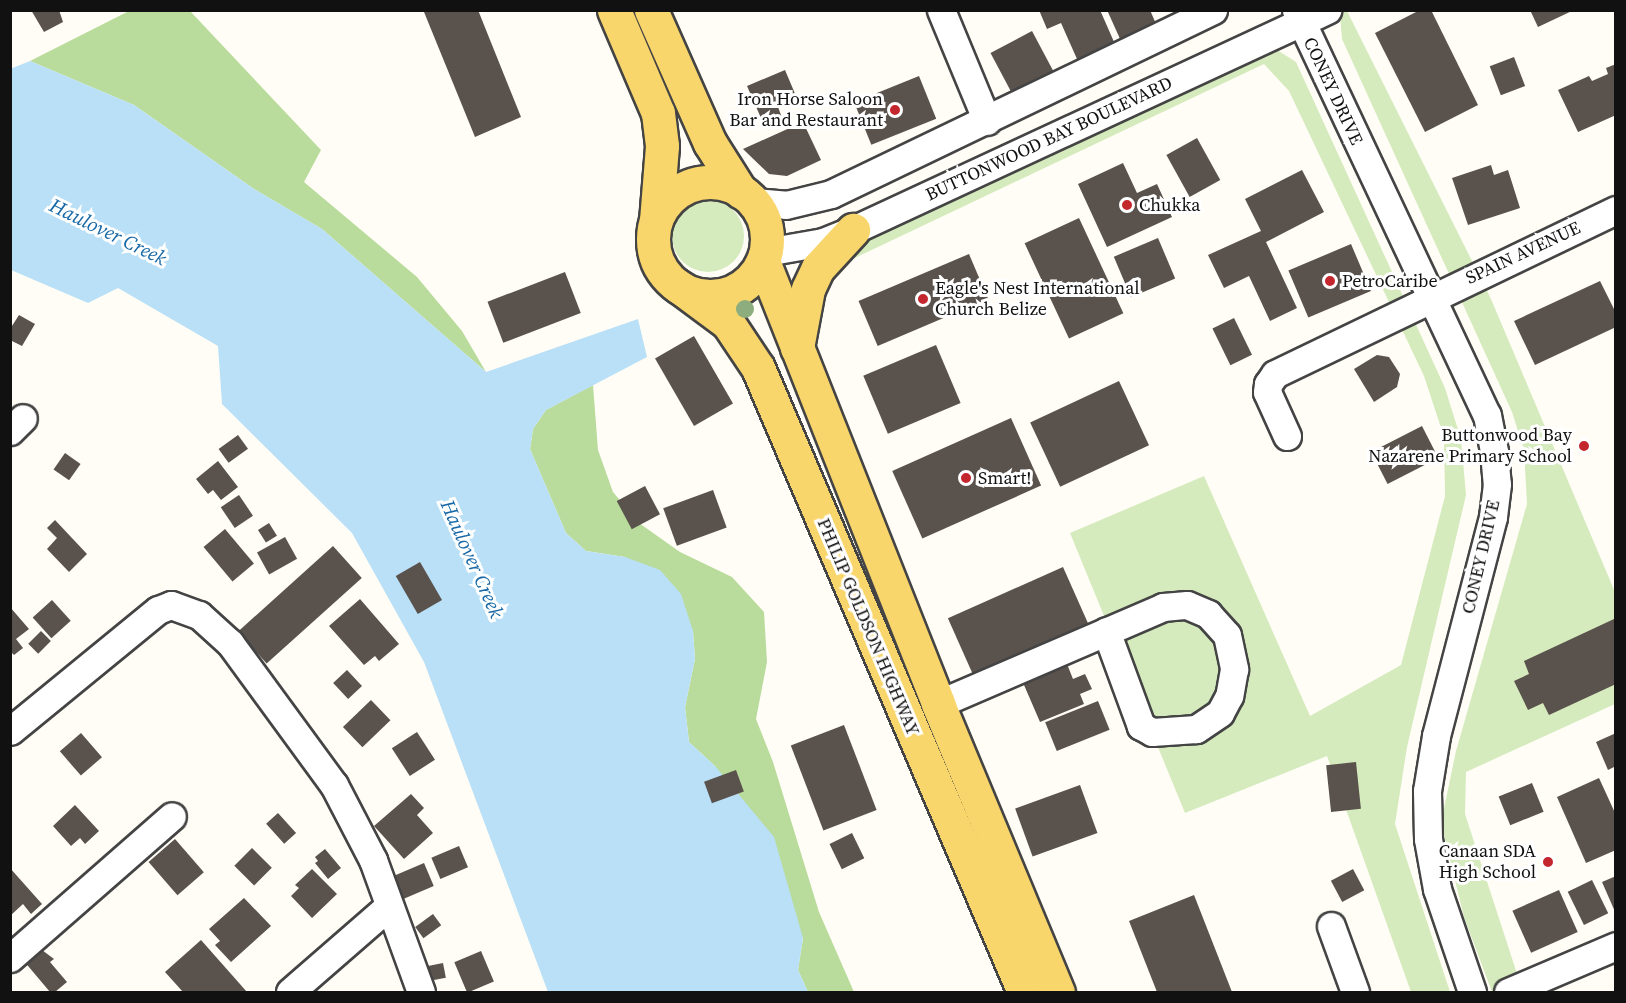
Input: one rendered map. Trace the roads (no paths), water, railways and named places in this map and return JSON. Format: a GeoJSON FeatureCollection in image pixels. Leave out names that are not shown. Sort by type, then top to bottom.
{"type":"FeatureCollection","features":[{"type":"Feature","properties":{"kind":"main road"},"geometry":{"type":"LineString","coordinates":[[614,10],[658,113],[662,146],[653,238],[656,257],[678,286],[710,296],[727,294],[748,281],[764,256],[762,217],[710,143],[651,10]]}},
{"type":"Feature","properties":{"kind":"main road"},"geometry":{"type":"LineString","coordinates":[[656,220],[664,205],[691,185],[725,184],[747,197]]}},
{"type":"Feature","properties":{"kind":"main road"},"geometry":{"type":"LineString","coordinates":[[796,348],[813,278],[829,252],[853,230]]}},
{"type":"Feature","properties":{"kind":"main road","name":"PHILIP GOLDSON HIGHWAY"},"geometry":{"type":"LineString","coordinates":[[764,256],[796,348],[938,704],[1058,993]]}},
{"type":"Feature","properties":{"kind":"main road","name":"PHILIP GOLDSON HIGHWAY"},"geometry":{"type":"LineString","coordinates":[[678,286],[728,323],[758,369],[1023,993]]}},
{"type":"Feature","properties":{"kind":"street"},"geometry":{"type":"LineString","coordinates":[[941,10],[987,121]]}},
{"type":"Feature","properties":{"kind":"street"},"geometry":{"type":"LineString","coordinates":[[747,197],[786,205],[831,194],[987,121],[1213,10]]}},
{"type":"Feature","properties":{"kind":"street","name":"BUTTONWOOD BAY BOULEVARD"},"geometry":{"type":"LineString","coordinates":[[764,256],[823,242],[853,230],[1299,16],[1327,10]]}},
{"type":"Feature","properties":{"kind":"street","name":"CONEY DRIVE"},"geometry":{"type":"LineString","coordinates":[[1299,16],[1487,415],[1497,484],[1493,517],[1436,736],[1427,791],[1428,839],[1437,889],[1472,993]]}},
{"type":"Feature","properties":{"kind":"street","name":"SPAIN AVENUE"},"geometry":{"type":"LineString","coordinates":[[1287,436],[1267,392],[1268,384],[1275,374],[1431,296],[1616,210]]}},
{"type":"Feature","properties":{"kind":"street"},"geometry":{"type":"LineString","coordinates":[[10,731],[147,616],[171,605],[199,615],[224,637],[313,751],[357,825],[421,993]]}},
{"type":"Feature","properties":{"kind":"street"},"geometry":{"type":"LineString","coordinates":[[938,704],[1162,607],[1187,605],[1208,614],[1227,635],[1234,669],[1229,696],[1220,713],[1196,729],[1152,732],[1141,726],[1106,632]]}},
{"type":"Feature","properties":{"kind":"street"},"geometry":{"type":"LineString","coordinates":[[10,958],[172,816]]}},
{"type":"Feature","properties":{"kind":"street"},"geometry":{"type":"LineString","coordinates":[[290,993],[388,906]]}},
{"type":"Feature","properties":{"kind":"street"},"geometry":{"type":"LineString","coordinates":[[1331,927],[1356,993]]}},
{"type":"Feature","properties":{"kind":"street"},"geometry":{"type":"LineString","coordinates":[[1508,993],[1616,946]]}},
{"type":"Feature","properties":{"kind":"water","name":"Haulover Creek"},"geometry":{"type":"Polygon","coordinates":[[[30,61],[134,105],[254,189],[322,229],[486,372],[638,319],[647,357],[546,410],[533,429],[530,449],[566,533],[586,551],[625,557],[660,570],[681,594],[693,631],[695,659],[685,707],[689,742],[715,766],[774,837],[803,938],[798,970],[808,992],[548,992],[424,662],[352,533],[222,404],[218,346],[118,288],[88,303],[11,270],[10,69],[30,61]]]}},
{"type":"Feature","properties":{"kind":"place","name":"Iron Horse Saloon Bar and Restaurant"},"geometry":{"type":"Point","coordinates":[895,110]}},
{"type":"Feature","properties":{"kind":"place","name":"Chukka"},"geometry":{"type":"Point","coordinates":[1127,205]}},
{"type":"Feature","properties":{"kind":"place","name":"PetroCaribe"},"geometry":{"type":"Point","coordinates":[1330,281]}},
{"type":"Feature","properties":{"kind":"place","name":"Eagle's Nest International Church Belize"},"geometry":{"type":"Point","coordinates":[923,299]}},
{"type":"Feature","properties":{"kind":"place","name":"Buttonwood Bay Nazarene Primary School"},"geometry":{"type":"Point","coordinates":[1584,446]}},
{"type":"Feature","properties":{"kind":"place","name":"Smart!"},"geometry":{"type":"Point","coordinates":[966,478]}},
{"type":"Feature","properties":{"kind":"place","name":"Canaan SDA High School"},"geometry":{"type":"Point","coordinates":[1548,862]}}]}
